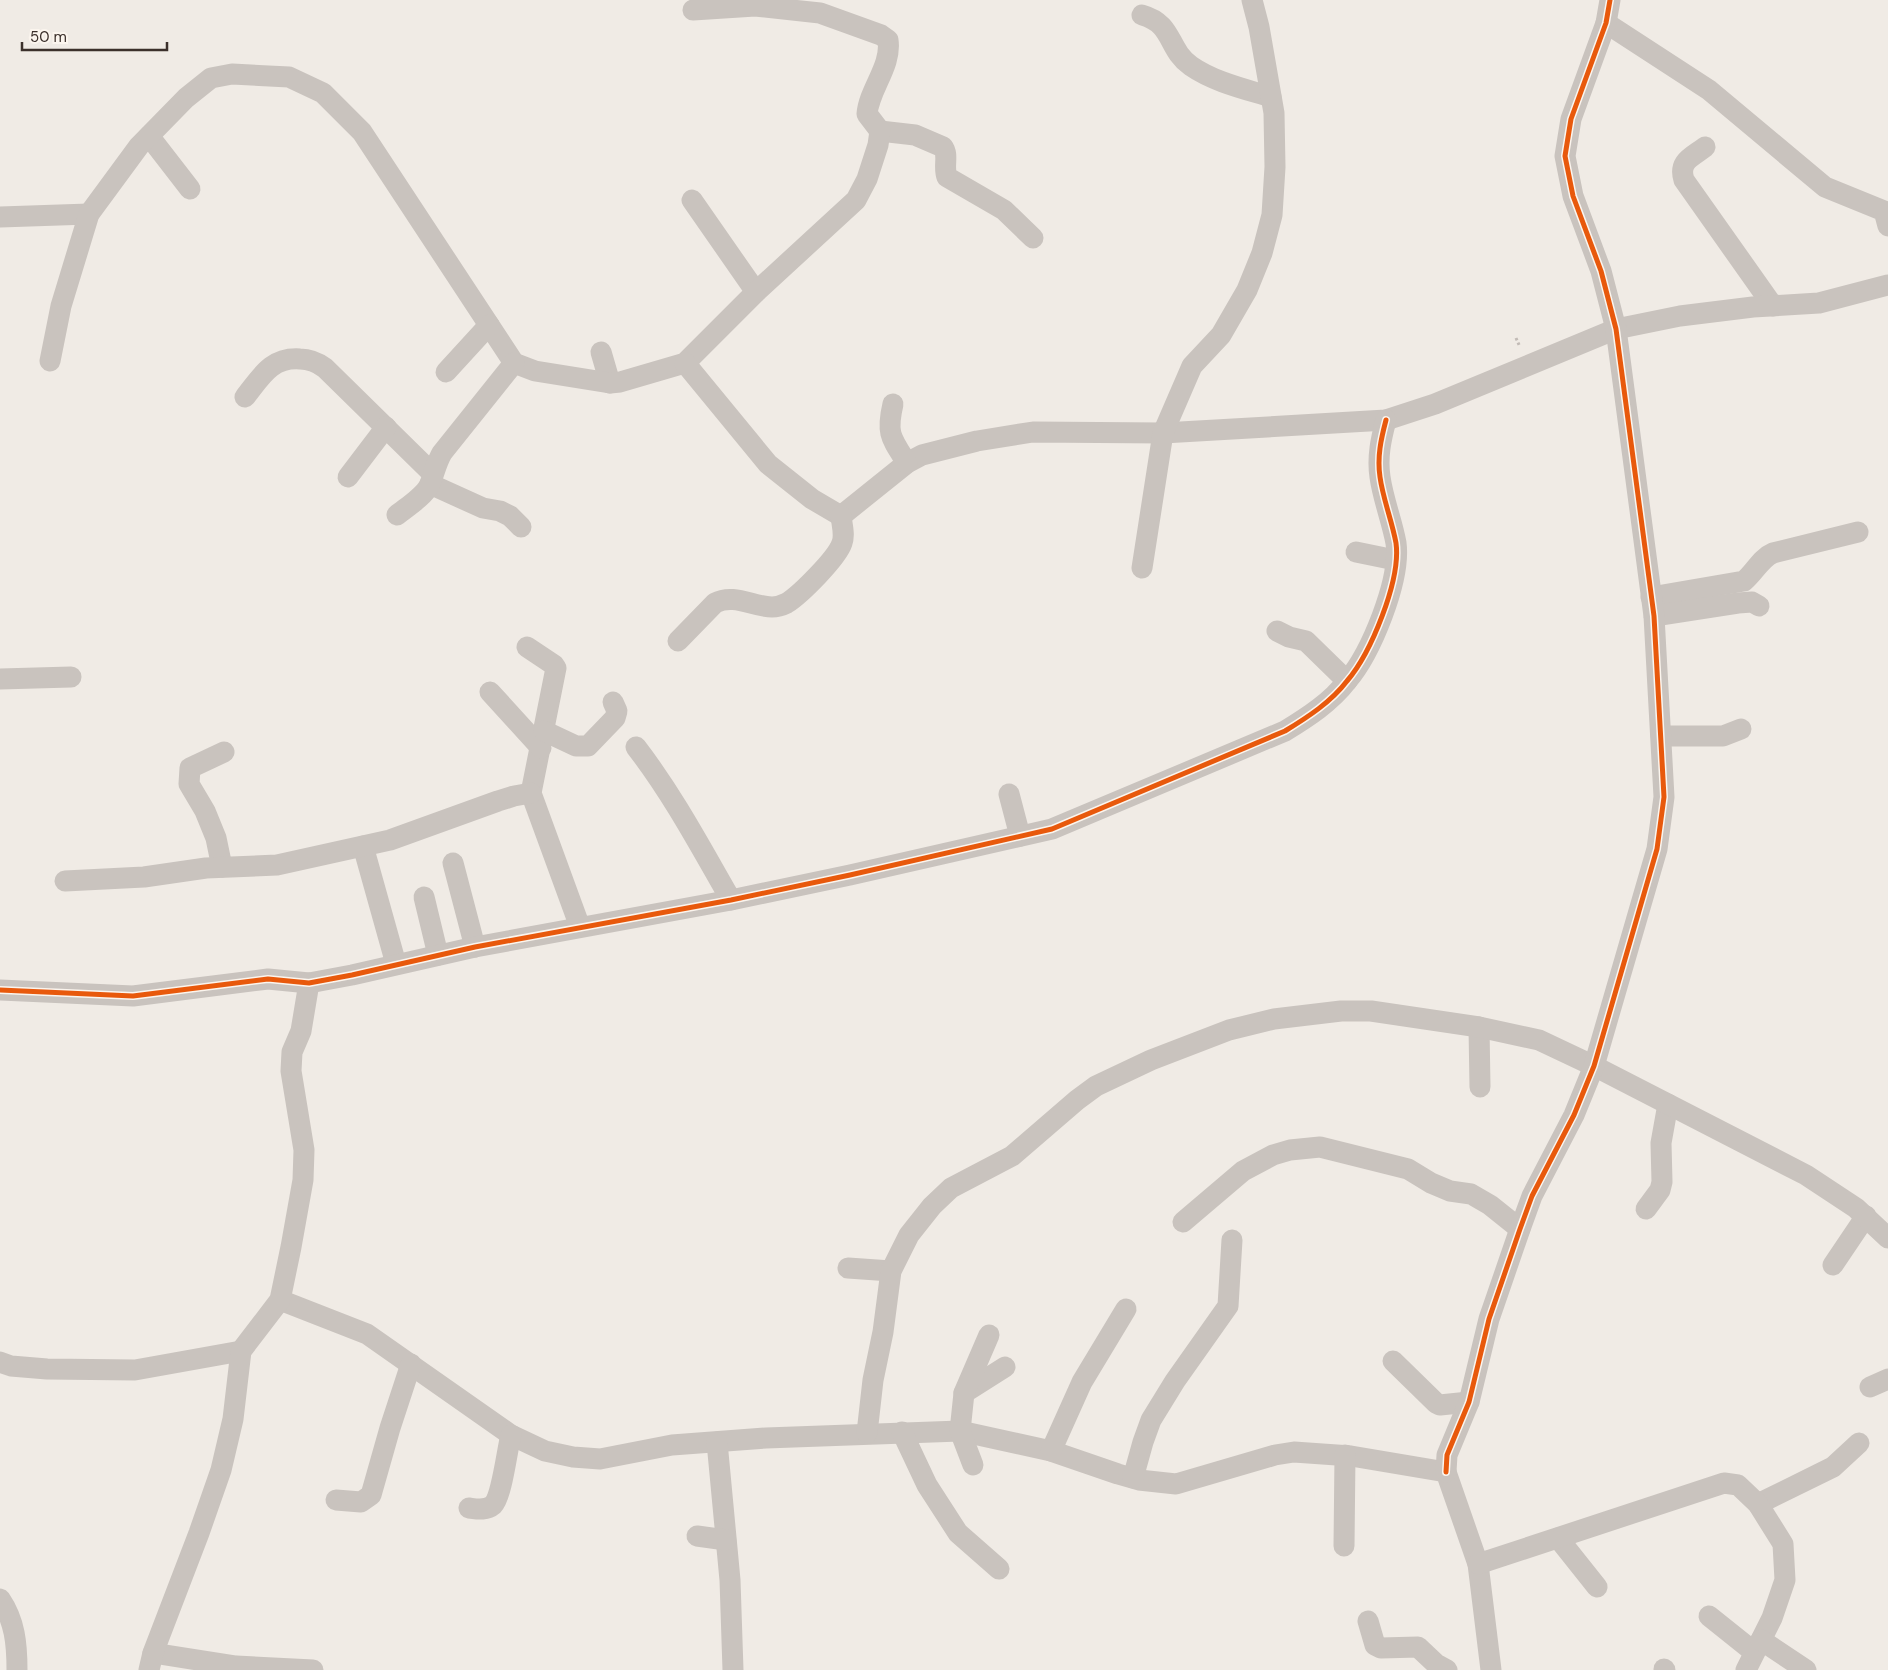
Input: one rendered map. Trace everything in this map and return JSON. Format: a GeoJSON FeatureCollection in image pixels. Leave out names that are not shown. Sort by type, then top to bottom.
{"type":"FeatureCollection","features":[{"type":"Feature","properties":{"kind":"street"},"geometry":{"type":"LineString","coordinates":[[1142,568],[1163,433],[1192,366],[1221,335],[1247,290],[1262,253],[1272,215],[1275,167],[1274,113],[1259,27],[1252,0]]}},
{"type":"Feature","properties":{"kind":"street"},"geometry":{"type":"LineString","coordinates":[[1489,1669],[1478,1564],[1446,1472],[1447,1455],[1469,1402],[1488,1319],[1532,1196],[1574,1114],[1594,1066],[1657,849],[1664,797],[1653,606],[1616,329],[1601,271],[1573,196],[1565,156],[1571,119],[1606,23],[1610,0]]}},
{"type":"Feature","properties":{"kind":"street"},"geometry":{"type":"LineString","coordinates":[[50,361],[61,306],[89,214],[139,146],[186,98],[211,78],[232,74],[289,78],[323,93],[362,132],[514,363],[535,370],[610,383],[620,382],[685,363],[756,292],[856,200],[868,179],[878,145],[880,132],[868,114],[868,103],[889,48],[888,40],[881,35],[825,8],[755,6],[692,10]]}},
{"type":"Feature","properties":{"kind":"street"},"geometry":{"type":"LineString","coordinates":[[1142,15],[1154,18],[1165,28],[1179,56],[1192,67],[1226,83],[1271,97]]}},
{"type":"Feature","properties":{"kind":"street"},"geometry":{"type":"LineString","coordinates":[[1606,23],[1709,90],[1825,187],[1887,214]]}},
{"type":"Feature","properties":{"kind":"street"},"geometry":{"type":"LineString","coordinates":[[880,132],[915,134],[943,147],[946,151],[945,171],[947,177],[1004,210],[1033,238]]}},
{"type":"Feature","properties":{"kind":"street"},"geometry":{"type":"LineString","coordinates":[[149,136],[190,189]]}},
{"type":"Feature","properties":{"kind":"street"},"geometry":{"type":"LineString","coordinates":[[1706,147],[1684,164],[1681,171],[1684,180],[1772,306]]}},
{"type":"Feature","properties":{"kind":"street"},"geometry":{"type":"LineString","coordinates":[[692,200],[756,292]]}},
{"type":"Feature","properties":{"kind":"street"},"geometry":{"type":"LineString","coordinates":[[0,217],[89,214]]}},
{"type":"Feature","properties":{"kind":"street"},"geometry":{"type":"LineString","coordinates":[[841,516],[907,463],[922,455],[977,441],[1034,432],[1163,433],[1386,420],[1435,404],[1616,329],[1680,316],[1819,303],[1888,285]]}},
{"type":"Feature","properties":{"kind":"street"},"geometry":{"type":"LineString","coordinates":[[446,372],[489,325]]}},
{"type":"Feature","properties":{"kind":"street"},"geometry":{"type":"LineString","coordinates":[[601,352],[610,383]]}},
{"type":"Feature","properties":{"kind":"street"},"geometry":{"type":"LineString","coordinates":[[245,397],[268,368],[278,361],[285,359],[311,360],[316,362],[325,368],[386,427],[431,479],[483,508],[500,511],[510,516],[522,527]]}},
{"type":"Feature","properties":{"kind":"street"},"geometry":{"type":"LineString","coordinates":[[397,515],[426,491],[442,452],[514,363]]}},
{"type":"Feature","properties":{"kind":"street"},"geometry":{"type":"LineString","coordinates":[[685,363],[768,464],[812,499],[841,516]]}},
{"type":"Feature","properties":{"kind":"street"},"geometry":{"type":"LineString","coordinates":[[893,404],[888,421],[889,428],[892,440],[907,463]]}},
{"type":"Feature","properties":{"kind":"street"},"geometry":{"type":"LineString","coordinates":[[0,990],[133,996],[268,979],[309,982],[580,926],[730,900],[1052,829],[1285,731],[1312,715],[1347,681],[1366,653],[1382,618],[1393,582],[1396,545],[1380,476],[1379,446],[1386,420]]}},
{"type":"Feature","properties":{"kind":"street"},"geometry":{"type":"LineString","coordinates":[[348,478],[386,427]]}},
{"type":"Feature","properties":{"kind":"street"},"geometry":{"type":"LineString","coordinates":[[678,642],[716,603],[722,600],[730,599],[772,607],[787,603],[825,568],[840,548],[843,541],[841,516]]}},
{"type":"Feature","properties":{"kind":"street"},"geometry":{"type":"LineString","coordinates":[[1653,606],[1744,581],[1766,556],[1773,553],[1858,532]]}},
{"type":"Feature","properties":{"kind":"street"},"geometry":{"type":"LineString","coordinates":[[1356,552],[1395,560]]}},
{"type":"Feature","properties":{"kind":"street"},"geometry":{"type":"LineString","coordinates":[[1653,606],[1752,602],[1759,606]]}},
{"type":"Feature","properties":{"kind":"street"},"geometry":{"type":"LineString","coordinates":[[1277,631],[1306,642],[1347,681]]}},
{"type":"Feature","properties":{"kind":"street"},"geometry":{"type":"LineString","coordinates":[[527,647],[554,664],[556,668],[531,793],[580,926]]}},
{"type":"Feature","properties":{"kind":"street"},"geometry":{"type":"LineString","coordinates":[[0,679],[71,677]]}},
{"type":"Feature","properties":{"kind":"street"},"geometry":{"type":"LineString","coordinates":[[490,692],[542,739],[576,746],[588,746],[615,718],[617,711],[613,702]]}},
{"type":"Feature","properties":{"kind":"street"},"geometry":{"type":"LineString","coordinates":[[1661,736],[1723,736],[1741,729]]}},
{"type":"Feature","properties":{"kind":"street"},"geometry":{"type":"LineString","coordinates":[[636,747],[663,782],[676,803],[730,900]]}},
{"type":"Feature","properties":{"kind":"street"},"geometry":{"type":"LineString","coordinates":[[222,867],[216,838],[189,784],[188,774],[190,768],[224,752]]}},
{"type":"Feature","properties":{"kind":"street"},"geometry":{"type":"LineString","coordinates":[[65,881],[144,877],[222,867],[277,865],[390,840],[514,796],[531,793]]}},
{"type":"Feature","properties":{"kind":"street"},"geometry":{"type":"LineString","coordinates":[[1009,794],[1020,836]]}},
{"type":"Feature","properties":{"kind":"street"},"geometry":{"type":"LineString","coordinates":[[363,846],[396,964]]}},
{"type":"Feature","properties":{"kind":"street"},"geometry":{"type":"LineString","coordinates":[[453,863],[475,947]]}},
{"type":"Feature","properties":{"kind":"street"},"geometry":{"type":"LineString","coordinates":[[424,897],[438,955]]}},
{"type":"Feature","properties":{"kind":"street"},"geometry":{"type":"LineString","coordinates":[[309,982],[301,1031],[292,1052],[291,1071],[304,1150],[302,1180],[280,1300],[241,1351],[234,1419],[221,1470],[151,1662],[313,1670]]}},
{"type":"Feature","properties":{"kind":"street"},"geometry":{"type":"LineString","coordinates":[[867,1433],[873,1380],[883,1332],[891,1271],[909,1236],[932,1206],[951,1188],[1012,1156],[1096,1086],[1151,1060],[1229,1030],[1274,1020],[1340,1011],[1371,1011],[1480,1027],[1539,1040],[1594,1066],[1806,1175],[1856,1208],[1888,1238]]}},
{"type":"Feature","properties":{"kind":"street"},"geometry":{"type":"LineString","coordinates":[[1480,1027],[1480,1086]]}},
{"type":"Feature","properties":{"kind":"street"},"geometry":{"type":"LineString","coordinates":[[1646,1209],[1660,1190],[1662,1182],[1661,1142],[1668,1104]]}},
{"type":"Feature","properties":{"kind":"street"},"geometry":{"type":"LineString","coordinates":[[1183,1222],[1243,1171],[1273,1155],[1290,1150],[1320,1147],[1408,1170],[1450,1191],[1471,1194],[1520,1229]]}},
{"type":"Feature","properties":{"kind":"street"},"geometry":{"type":"LineString","coordinates":[[1833,1265],[1866,1216]]}},
{"type":"Feature","properties":{"kind":"street"},"geometry":{"type":"LineString","coordinates":[[1133,1478],[1151,1420],[1175,1381],[1228,1306],[1232,1240]]}},
{"type":"Feature","properties":{"kind":"street"},"geometry":{"type":"LineString","coordinates":[[848,1268],[891,1271]]}},
{"type":"Feature","properties":{"kind":"street"},"geometry":{"type":"LineString","coordinates":[[280,1300],[367,1334],[511,1435],[545,1451],[573,1457],[600,1459],[672,1445],[867,1433],[960,1431],[1051,1451],[1133,1478],[1176,1484],[1275,1455],[1294,1452],[1345,1455],[1446,1472]]}},
{"type":"Feature","properties":{"kind":"street"},"geometry":{"type":"LineString","coordinates":[[1051,1451],[1082,1382],[1126,1309]]}},
{"type":"Feature","properties":{"kind":"street"},"geometry":{"type":"LineString","coordinates":[[973,1466],[960,1431],[964,1393],[989,1335]]}},
{"type":"Feature","properties":{"kind":"street"},"geometry":{"type":"LineString","coordinates":[[0,1362],[11,1366],[47,1369],[136,1370],[241,1351]]}},
{"type":"Feature","properties":{"kind":"street"},"geometry":{"type":"LineString","coordinates":[[1393,1361],[1436,1403],[1440,1405],[1469,1402]]}},
{"type":"Feature","properties":{"kind":"street"},"geometry":{"type":"LineString","coordinates":[[336,1500],[361,1502],[371,1495],[411,1364]]}},
{"type":"Feature","properties":{"kind":"street"},"geometry":{"type":"LineString","coordinates":[[964,1393],[1005,1367]]}},
{"type":"Feature","properties":{"kind":"street"},"geometry":{"type":"LineString","coordinates":[[902,1432],[927,1485],[958,1533],[999,1569]]}},
{"type":"Feature","properties":{"kind":"street"},"geometry":{"type":"LineString","coordinates":[[470,1508],[482,1510],[492,1506],[500,1492],[511,1435]]}},
{"type":"Feature","properties":{"kind":"street"},"geometry":{"type":"LineString","coordinates":[[717,1442],[726,1540],[733,1670]]}},
{"type":"Feature","properties":{"kind":"street"},"geometry":{"type":"LineString","coordinates":[[1758,1504],[1833,1467],[1859,1443]]}},
{"type":"Feature","properties":{"kind":"street"},"geometry":{"type":"LineString","coordinates":[[1344,1546],[1345,1455]]}},
{"type":"Feature","properties":{"kind":"street"},"geometry":{"type":"LineString","coordinates":[[1478,1564],[1724,1483],[1738,1485],[1758,1504],[1783,1544],[1785,1580],[1772,1618],[1754,1654]]}},
{"type":"Feature","properties":{"kind":"street"},"geometry":{"type":"LineString","coordinates":[[697,1536],[726,1540]]}},
{"type":"Feature","properties":{"kind":"street"},"geometry":{"type":"LineString","coordinates":[[1558,1538],[1597,1587]]}},
{"type":"Feature","properties":{"kind":"street"},"geometry":{"type":"LineString","coordinates":[[0,1599],[14,1627],[17,1645],[17,1670]]}},
{"type":"Feature","properties":{"kind":"street"},"geometry":{"type":"LineString","coordinates":[[1709,1616],[1754,1654],[1806,1670]]}},
{"type":"Feature","properties":{"kind":"street"},"geometry":{"type":"LineString","coordinates":[[1368,1621],[1375,1645],[1382,1648],[1418,1647],[1436,1664],[1447,1670]]}},
{"type":"Feature","properties":{"kind":"cycle path"},"geometry":{"type":"LineString","coordinates":[[1446,1472],[1447,1455],[1469,1402],[1489,1319],[1532,1196],[1574,1115],[1594,1066],[1657,849],[1664,797],[1654,616],[1616,329],[1601,271],[1573,196],[1565,156],[1571,119],[1606,23],[1610,0]]}},
{"type":"Feature","properties":{"kind":"cycle path"},"geometry":{"type":"LineString","coordinates":[[0,990],[133,996],[268,979],[309,983],[475,947],[731,900],[1052,829],[1285,731],[1311,715],[1341,689],[1356,669],[1374,635],[1389,596],[1394,576],[1396,543],[1383,494],[1379,470],[1380,448],[1386,420]]}}]}
